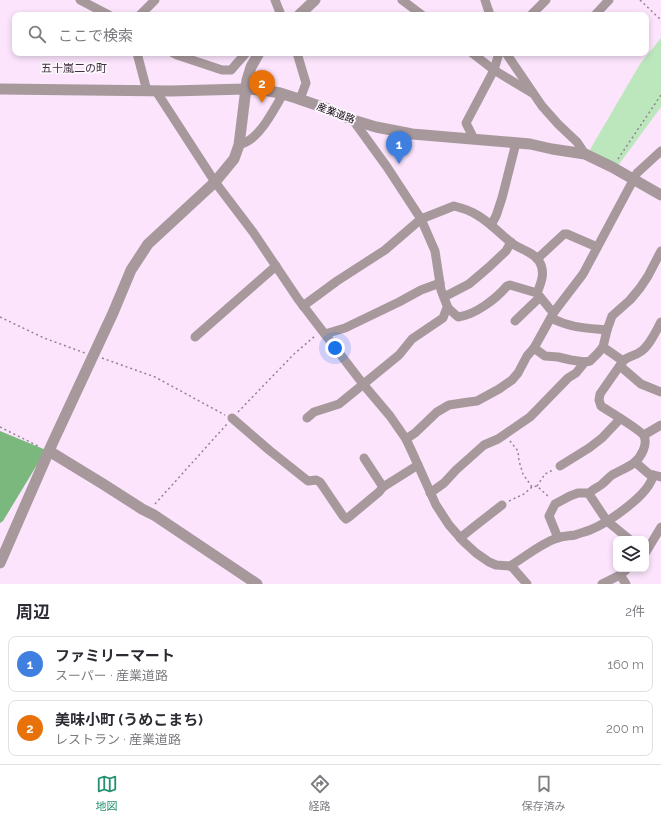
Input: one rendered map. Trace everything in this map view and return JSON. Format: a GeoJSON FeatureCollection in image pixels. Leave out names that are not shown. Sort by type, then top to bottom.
{"type":"FeatureCollection","features":[{"type":"Feature","properties":{"kind":"street"},"geometry":{"type":"LineString","coordinates":[[80,0],[104,12]]}},
{"type":"Feature","properties":{"kind":"street"},"geometry":{"type":"LineString","coordinates":[[143,12],[155,0]]}},
{"type":"Feature","properties":{"kind":"street"},"geometry":{"type":"LineString","coordinates":[[275,0],[280,12]]}},
{"type":"Feature","properties":{"kind":"street"},"geometry":{"type":"LineString","coordinates":[[302,12],[315,0]]}},
{"type":"Feature","properties":{"kind":"street"},"geometry":{"type":"LineString","coordinates":[[402,0],[418,12]]}},
{"type":"Feature","properties":{"kind":"street"},"geometry":{"type":"LineString","coordinates":[[485,0],[489,12]]}},
{"type":"Feature","properties":{"kind":"street"},"geometry":{"type":"LineString","coordinates":[[534,12],[546,0]]}},
{"type":"Feature","properties":{"kind":"street"},"geometry":{"type":"LineString","coordinates":[[598,12],[609,0]]}},
{"type":"Feature","properties":{"kind":"street"},"geometry":{"type":"LineString","coordinates":[[138,56],[152,91],[215,182],[253,232],[303,306],[363,384],[390,416],[406,439],[436,505],[449,525],[476,554],[496,566],[510,566],[540,547],[558,538],[575,535],[607,521],[631,504],[649,485],[652,479],[657,476]]}},
{"type":"Feature","properties":{"kind":"street"},"geometry":{"type":"LineString","coordinates":[[180,56],[222,70],[231,70],[250,56]]}},
{"type":"Feature","properties":{"kind":"street"},"geometry":{"type":"LineString","coordinates":[[0,563],[131,270],[148,244],[215,182],[234,159],[239,145],[246,89],[253,56]]}},
{"type":"Feature","properties":{"kind":"street"},"geometry":{"type":"LineString","coordinates":[[298,56],[306,83],[300,100]]}},
{"type":"Feature","properties":{"kind":"street"},"geometry":{"type":"LineString","coordinates":[[476,56],[494,70],[534,95]]}},
{"type":"Feature","properties":{"kind":"street"},"geometry":{"type":"LineString","coordinates":[[474,139],[466,123],[494,70],[498,56]]}},
{"type":"Feature","properties":{"kind":"street"},"geometry":{"type":"LineString","coordinates":[[508,56],[534,95],[558,124],[577,142],[585,154]]}},
{"type":"Feature","properties":{"kind":"street","name":"産業道路"},"geometry":{"type":"LineString","coordinates":[[0,89],[152,91],[263,90],[283,94],[376,127],[412,134],[530,144],[585,154],[612,167],[661,195]]}},
{"type":"Feature","properties":{"kind":"street"},"geometry":{"type":"LineString","coordinates":[[239,145],[248,141],[256,134],[269,118],[283,94]]}},
{"type":"Feature","properties":{"kind":"street"},"geometry":{"type":"LineString","coordinates":[[353,120],[387,167],[421,219],[435,251],[440,282],[448,308],[458,317],[462,317],[492,301],[507,286],[510,285],[538,295],[553,315],[569,326],[607,330]]}},
{"type":"Feature","properties":{"kind":"street"},"geometry":{"type":"LineString","coordinates":[[491,225],[496,216],[502,198],[516,143]]}},
{"type":"Feature","properties":{"kind":"street"},"geometry":{"type":"LineString","coordinates":[[406,439],[415,433],[437,412],[449,405],[477,401],[512,380],[518,373],[527,356],[534,348],[553,315],[583,274],[637,173],[661,151]]}},
{"type":"Feature","properties":{"kind":"street"},"geometry":{"type":"LineString","coordinates":[[303,306],[337,281],[385,250],[421,219],[454,206],[476,214],[511,242],[539,260],[543,275],[538,295],[514,321]]}},
{"type":"Feature","properties":{"kind":"street"},"geometry":{"type":"LineString","coordinates":[[537,259],[564,234],[597,247]]}},
{"type":"Feature","properties":{"kind":"street"},"geometry":{"type":"LineString","coordinates":[[444,297],[469,284],[506,250],[511,242]]}},
{"type":"Feature","properties":{"kind":"street"},"geometry":{"type":"LineString","coordinates":[[534,348],[545,356],[558,356],[585,362],[590,361],[603,347],[612,316],[630,300],[640,288],[661,251]]}},
{"type":"Feature","properties":{"kind":"street"},"geometry":{"type":"LineString","coordinates":[[196,337],[276,266]]}},
{"type":"Feature","properties":{"kind":"street"},"geometry":{"type":"LineString","coordinates":[[323,332],[345,328],[440,282]]}},
{"type":"Feature","properties":{"kind":"street"},"geometry":{"type":"LineString","coordinates":[[307,418],[314,412],[339,404],[398,355],[412,340],[443,318],[448,308]]}},
{"type":"Feature","properties":{"kind":"street"},"geometry":{"type":"LineString","coordinates":[[558,538],[549,516],[555,504],[578,493],[589,493],[612,476],[635,462],[644,449],[644,435],[601,406],[599,400],[600,394],[621,363],[626,358],[641,352],[661,322]]}},
{"type":"Feature","properties":{"kind":"street"},"geometry":{"type":"LineString","coordinates":[[603,347],[641,384],[661,392]]}},
{"type":"Feature","properties":{"kind":"street"},"geometry":{"type":"LineString","coordinates":[[430,493],[444,483],[484,445],[498,439],[530,417],[568,378],[576,373],[585,362]]}},
{"type":"Feature","properties":{"kind":"street"},"geometry":{"type":"LineString","coordinates":[[232,418],[308,481],[316,480],[320,482],[346,519],[383,487],[418,465]]}},
{"type":"Feature","properties":{"kind":"street"},"geometry":{"type":"LineString","coordinates":[[560,466],[602,438],[620,418]]}},
{"type":"Feature","properties":{"kind":"street"},"geometry":{"type":"LineString","coordinates":[[644,435],[661,424]]}},
{"type":"Feature","properties":{"kind":"street"},"geometry":{"type":"LineString","coordinates":[[49,451],[148,512],[257,584]]}},
{"type":"Feature","properties":{"kind":"street"},"geometry":{"type":"LineString","coordinates":[[364,458],[383,487]]}},
{"type":"Feature","properties":{"kind":"street"},"geometry":{"type":"LineString","coordinates":[[635,462],[649,474],[657,476]]}},
{"type":"Feature","properties":{"kind":"street"},"geometry":{"type":"LineString","coordinates":[[589,493],[607,521],[625,536]]}},
{"type":"Feature","properties":{"kind":"street"},"geometry":{"type":"LineString","coordinates":[[460,538],[502,505]]}},
{"type":"Feature","properties":{"kind":"street"},"geometry":{"type":"LineString","coordinates":[[649,547],[661,527]]}},
{"type":"Feature","properties":{"kind":"street"},"geometry":{"type":"LineString","coordinates":[[649,549],[660,546]]}},
{"type":"Feature","properties":{"kind":"street"},"geometry":{"type":"LineString","coordinates":[[510,566],[527,584]]}},
{"type":"Feature","properties":{"kind":"street"},"geometry":{"type":"LineString","coordinates":[[602,584],[623,572],[626,584]]}},
{"type":"Feature","properties":{"kind":"path"},"geometry":{"type":"LineString","coordinates":[[640,0],[661,20]]}},
{"type":"Feature","properties":{"kind":"path"},"geometry":{"type":"LineString","coordinates":[[612,167],[661,95]]}},
{"type":"Feature","properties":{"kind":"path"},"geometry":{"type":"LineString","coordinates":[[0,317],[44,338],[156,377],[232,418]]}},
{"type":"Feature","properties":{"kind":"path"},"geometry":{"type":"LineString","coordinates":[[148,512],[232,418],[294,354],[323,332]]}},
{"type":"Feature","properties":{"kind":"path"},"geometry":{"type":"LineString","coordinates":[[0,427],[49,451]]}},
{"type":"Feature","properties":{"kind":"path"},"geometry":{"type":"LineString","coordinates":[[505,434],[518,451],[523,474],[532,487]]}},
{"type":"Feature","properties":{"kind":"path"},"geometry":{"type":"LineString","coordinates":[[502,505],[524,494],[532,487],[537,486],[545,474],[560,466]]}},
{"type":"Feature","properties":{"kind":"path"},"geometry":{"type":"LineString","coordinates":[[537,486],[555,504]]}},
{"type":"Feature","properties":{"kind":"green space"},"geometry":{"type":"Polygon","coordinates":[[[661,38],[661,107],[617,167],[588,153],[640,64],[646,56],[649,56],[649,53],[661,38]]]}},
{"type":"Feature","properties":{"kind":"green space"},"geometry":{"type":"Polygon","coordinates":[[[0,431],[46,450],[3,521],[0,523],[0,431]]]}},
{"type":"Feature","properties":{"kind":"place","name":"美味小町 (うめこまち)"},"geometry":{"type":"Point","coordinates":[262,103]}},
{"type":"Feature","properties":{"kind":"place","name":"ファミリーマート"},"geometry":{"type":"Point","coordinates":[399,164]}},
{"type":"Feature","properties":{"kind":"district","name":"五十嵐二の町"},"geometry":{"type":"Point","coordinates":[74,68]}}]}
